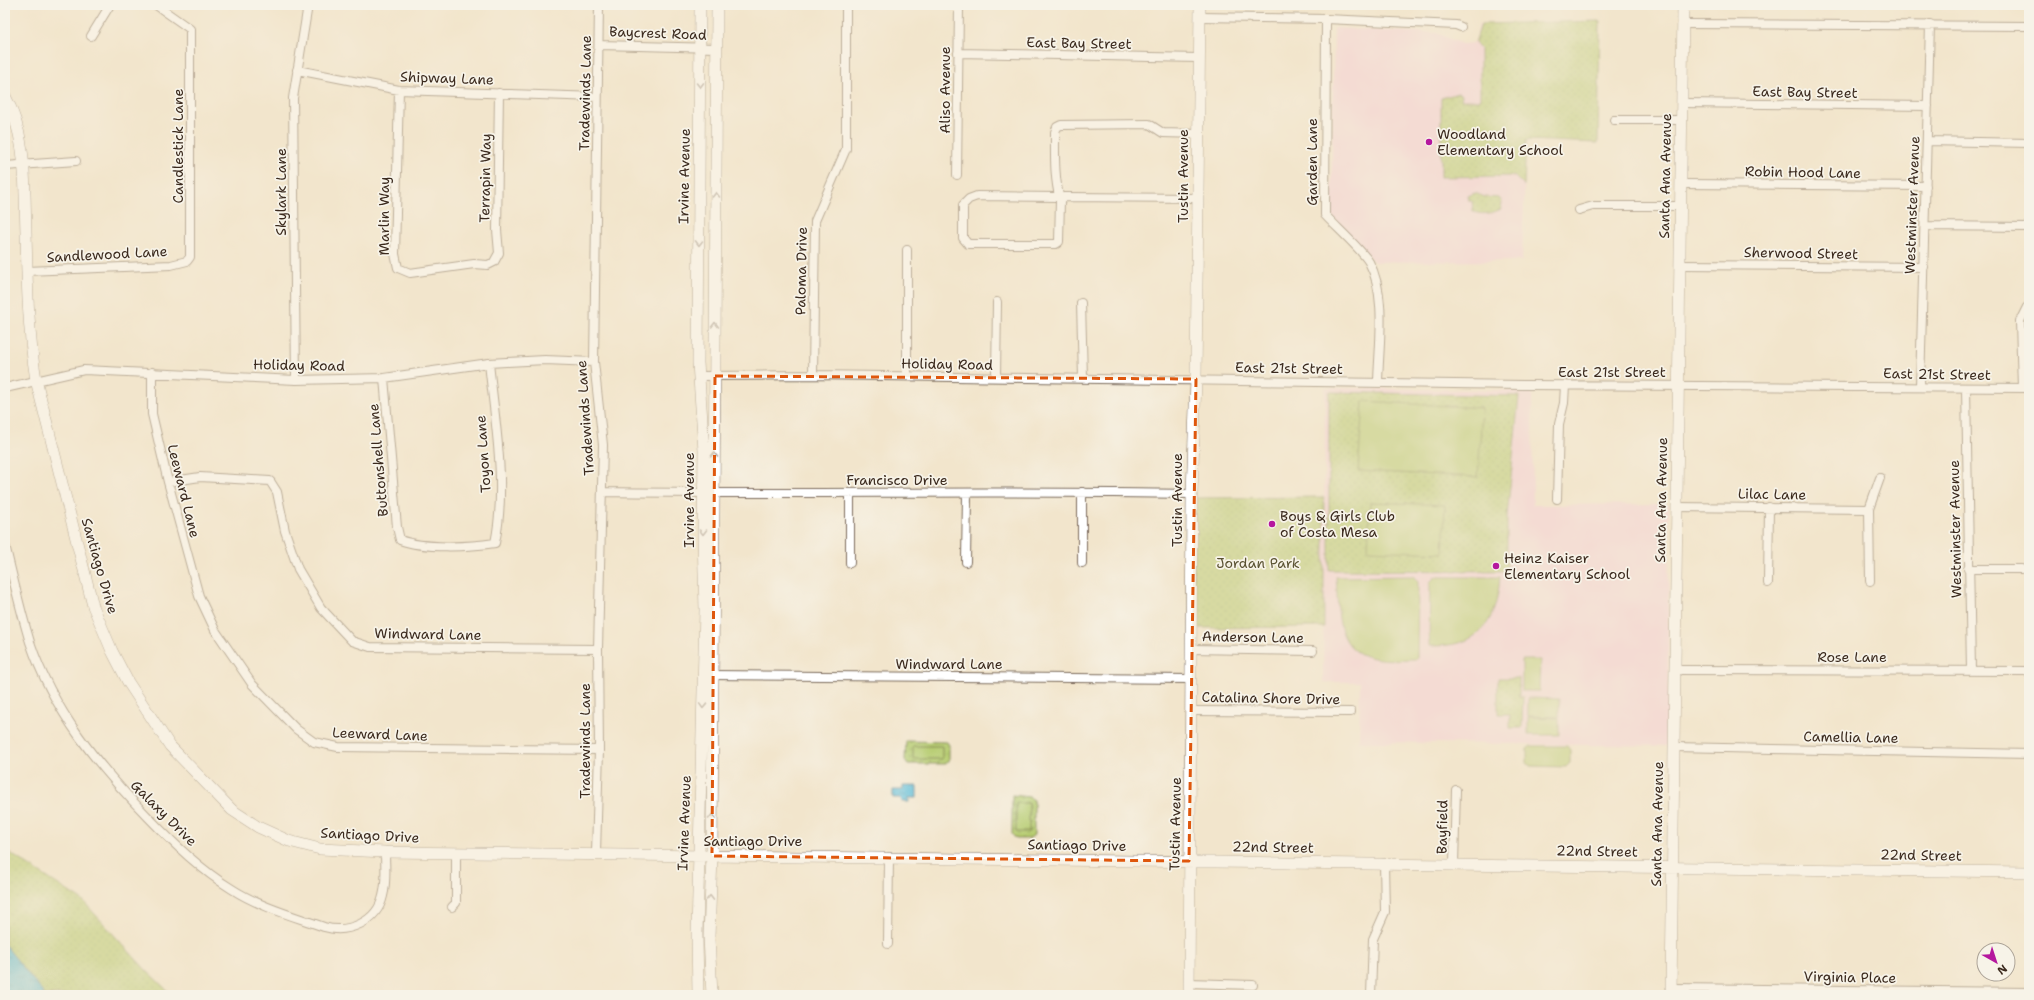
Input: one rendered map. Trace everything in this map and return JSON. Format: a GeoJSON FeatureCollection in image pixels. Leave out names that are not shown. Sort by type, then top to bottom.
{"type":"FeatureCollection","features":[{"type":"Feature","properties":{"kind":"street"},"geometry":{"type":"LineString","coordinates":[[91,36],[110,5]]}},
{"type":"Feature","properties":{"kind":"street","name":"Candlestick Lane"},"geometry":{"type":"LineString","coordinates":[[156,5],[186,25],[190,31],[191,248],[190,257],[187,261]]}},
{"type":"Feature","properties":{"kind":"street","name":"Skylark Lane"},"geometry":{"type":"LineString","coordinates":[[296,380],[293,98],[308,5]]}},
{"type":"Feature","properties":{"kind":"street","name":"Tradewinds Lane"},"geometry":{"type":"LineString","coordinates":[[596,853],[600,750],[598,650],[603,492],[603,445],[594,362],[600,45],[599,5]]}},
{"type":"Feature","properties":{"kind":"street","name":"Irvine Avenue"},"geometry":{"type":"LineString","coordinates":[[700,5],[698,376],[709,494]]}},
{"type":"Feature","properties":{"kind":"street","name":"Irvine Avenue"},"geometry":{"type":"LineString","coordinates":[[712,995],[709,937],[712,856],[709,675],[709,494],[715,376],[717,5]]}},
{"type":"Feature","properties":{"kind":"street","name":"Paloma Drive"},"geometry":{"type":"LineString","coordinates":[[813,375],[815,220],[846,149],[846,5]]}},
{"type":"Feature","properties":{"kind":"street","name":"Aliso Avenue"},"geometry":{"type":"LineString","coordinates":[[957,175],[959,5]]}},
{"type":"Feature","properties":{"kind":"street","name":"Tustin Avenue"},"geometry":{"type":"LineString","coordinates":[[1189,995],[1189,861],[1192,711],[1192,494],[1196,379],[1199,198],[1198,58],[1201,16],[1200,5]]}},
{"type":"Feature","properties":{"kind":"street","name":"Santa Ana Avenue"},"geometry":{"type":"LineString","coordinates":[[1671,991],[1679,206],[1682,120],[1683,5]]}},
{"type":"Feature","properties":{"kind":"street"},"geometry":{"type":"LineString","coordinates":[[1201,16],[1326,19],[1461,26]]}},
{"type":"Feature","properties":{"kind":"street","name":"Garden Lane"},"geometry":{"type":"LineString","coordinates":[[1326,19],[1324,215],[1368,261],[1377,282],[1380,308],[1378,382]]}},
{"type":"Feature","properties":{"kind":"street"},"geometry":{"type":"LineString","coordinates":[[1683,24],[1930,24],[2029,26]]}},
{"type":"Feature","properties":{"kind":"street","name":"Westminster Avenue"},"geometry":{"type":"LineString","coordinates":[[1920,386],[1930,24]]}},
{"type":"Feature","properties":{"kind":"street","name":"Baycrest Road"},"geometry":{"type":"LineString","coordinates":[[600,45],[699,46],[716,48]]}},
{"type":"Feature","properties":{"kind":"street","name":"East Bay Street"},"geometry":{"type":"LineString","coordinates":[[958,54],[1198,58]]}},
{"type":"Feature","properties":{"kind":"street","name":"Shipway Lane"},"geometry":{"type":"LineString","coordinates":[[297,70],[399,90],[598,97]]}},
{"type":"Feature","properties":{"kind":"street","name":"Marlin Way"},"geometry":{"type":"LineString","coordinates":[[399,90],[395,254],[398,268],[410,273],[469,265],[488,265],[494,262]]}},
{"type":"Feature","properties":{"kind":"street","name":"Terrapin Way"},"geometry":{"type":"LineString","coordinates":[[494,262],[499,253],[497,230],[498,93]]}},
{"type":"Feature","properties":{"kind":"street","name":"Santiago Drive"},"geometry":{"type":"LineString","coordinates":[[5,96],[19,130],[25,165],[30,344],[36,380],[93,606],[112,651],[128,682],[170,746],[232,810],[258,827],[289,841],[320,849],[385,852],[596,853],[699,856],[1189,861]]}},
{"type":"Feature","properties":{"kind":"street","name":"East Bay Street"},"geometry":{"type":"LineString","coordinates":[[1682,103],[1928,106]]}},
{"type":"Feature","properties":{"kind":"street"},"geometry":{"type":"LineString","coordinates":[[1614,120],[1682,120]]}},
{"type":"Feature","properties":{"kind":"street"},"geometry":{"type":"LineString","coordinates":[[1198,134],[1163,133],[1149,124],[1061,125],[1057,127],[1055,132],[1056,184],[1062,197],[1060,240],[1056,244],[968,244],[964,238],[963,205],[969,199],[977,196],[1062,197],[1199,198]]}},
{"type":"Feature","properties":{"kind":"street"},"geometry":{"type":"LineString","coordinates":[[1927,141],[2029,143]]}},
{"type":"Feature","properties":{"kind":"street"},"geometry":{"type":"LineString","coordinates":[[5,166],[76,161]]}},
{"type":"Feature","properties":{"kind":"street","name":"Robin Hood Lane"},"geometry":{"type":"LineString","coordinates":[[1680,184],[1926,186]]}},
{"type":"Feature","properties":{"kind":"street"},"geometry":{"type":"LineString","coordinates":[[1579,210],[1593,206],[1679,206]]}},
{"type":"Feature","properties":{"kind":"street"},"geometry":{"type":"LineString","coordinates":[[1925,226],[2029,227]]}},
{"type":"Feature","properties":{"kind":"street"},"geometry":{"type":"LineString","coordinates":[[907,250],[907,376]]}},
{"type":"Feature","properties":{"kind":"street","name":"Sandlewood Lane"},"geometry":{"type":"LineString","coordinates":[[27,271],[171,265],[187,261]]}},
{"type":"Feature","properties":{"kind":"street","name":"Sherwood Street"},"geometry":{"type":"LineString","coordinates":[[1679,265],[1924,267]]}},
{"type":"Feature","properties":{"kind":"street"},"geometry":{"type":"LineString","coordinates":[[996,377],[997,302]]}},
{"type":"Feature","properties":{"kind":"street"},"geometry":{"type":"LineString","coordinates":[[1081,303],[1083,378]]}},
{"type":"Feature","properties":{"kind":"street"},"geometry":{"type":"LineString","coordinates":[[2025,388],[2020,321],[2027,307],[2029,307]]}},
{"type":"Feature","properties":{"kind":"street","name":"Holiday Road"},"geometry":{"type":"LineString","coordinates":[[5,388],[84,370],[152,372],[296,380],[384,378],[489,363],[545,360],[594,362]]}},
{"type":"Feature","properties":{"kind":"street","name":"Toyon Lane"},"geometry":{"type":"LineString","coordinates":[[400,540],[413,545],[478,546],[495,543],[498,527],[500,473],[489,363]]}},
{"type":"Feature","properties":{"kind":"street","name":"Leeward Lane"},"geometry":{"type":"LineString","coordinates":[[152,372],[152,414],[168,482],[199,596],[215,630],[252,684],[296,729],[314,742],[338,747],[600,750]]}},
{"type":"Feature","properties":{"kind":"street","name":"Holiday Road"},"geometry":{"type":"LineString","coordinates":[[698,376],[813,375],[1196,379]]}},
{"type":"Feature","properties":{"kind":"street","name":"Buttonshell Lane"},"geometry":{"type":"LineString","coordinates":[[384,378],[397,527],[400,540]]}},
{"type":"Feature","properties":{"kind":"street","name":"East 21st Street"},"geometry":{"type":"LineString","coordinates":[[1196,379],[1565,385],[1920,386],[2025,388]]}},
{"type":"Feature","properties":{"kind":"street"},"geometry":{"type":"LineString","coordinates":[[1557,499],[1559,424],[1564,403],[1565,385]]}},
{"type":"Feature","properties":{"kind":"street","name":"Westminster Avenue"},"geometry":{"type":"LineString","coordinates":[[1966,388],[1968,569],[1971,670]]}},
{"type":"Feature","properties":{"kind":"street","name":"Windward Lane"},"geometry":{"type":"LineString","coordinates":[[168,482],[200,477],[270,481],[276,492],[285,531],[298,570],[321,608],[352,641],[370,647],[598,650]]}},
{"type":"Feature","properties":{"kind":"street"},"geometry":{"type":"LineString","coordinates":[[1870,581],[1868,508],[1880,478]]}},
{"type":"Feature","properties":{"kind":"street","name":"Francisco Drive"},"geometry":{"type":"LineString","coordinates":[[603,492],[709,494],[967,494],[1082,492],[1192,494]]}},
{"type":"Feature","properties":{"kind":"street"},"geometry":{"type":"LineString","coordinates":[[1082,492],[1082,563]]}},
{"type":"Feature","properties":{"kind":"street"},"geometry":{"type":"LineString","coordinates":[[850,493],[850,563]]}},
{"type":"Feature","properties":{"kind":"street"},"geometry":{"type":"LineString","coordinates":[[966,562],[967,494]]}},
{"type":"Feature","properties":{"kind":"street","name":"Lilac Lane"},"geometry":{"type":"LineString","coordinates":[[1676,507],[1868,508]]}},
{"type":"Feature","properties":{"kind":"street"},"geometry":{"type":"LineString","coordinates":[[1768,583],[1769,507]]}},
{"type":"Feature","properties":{"kind":"street","name":"Galaxy Drive"},"geometry":{"type":"LineString","coordinates":[[5,545],[30,643],[47,681],[75,730],[100,766],[173,843],[205,872],[253,901],[334,930],[348,929],[368,919],[380,905],[383,896],[385,852]]}},
{"type":"Feature","properties":{"kind":"street"},"geometry":{"type":"LineString","coordinates":[[1968,569],[2021,569]]}},
{"type":"Feature","properties":{"kind":"street","name":"Anderson Lane"},"geometry":{"type":"LineString","coordinates":[[1192,649],[1313,651]]}},
{"type":"Feature","properties":{"kind":"street","name":"Rose Lane"},"geometry":{"type":"LineString","coordinates":[[1674,670],[2029,671]]}},
{"type":"Feature","properties":{"kind":"street","name":"Irvine Avenue"},"geometry":{"type":"LineString","coordinates":[[698,995],[696,956],[699,856],[709,675]]}},
{"type":"Feature","properties":{"kind":"street","name":"Windward Lane"},"geometry":{"type":"LineString","coordinates":[[709,675],[1192,679]]}},
{"type":"Feature","properties":{"kind":"street","name":"Catalina Shore Drive"},"geometry":{"type":"LineString","coordinates":[[1192,711],[1351,712]]}},
{"type":"Feature","properties":{"kind":"street","name":"Camellia Lane"},"geometry":{"type":"LineString","coordinates":[[1673,746],[2029,754]]}},
{"type":"Feature","properties":{"kind":"street","name":"Bayfield"},"geometry":{"type":"LineString","coordinates":[[1454,864],[1456,790]]}},
{"type":"Feature","properties":{"kind":"street"},"geometry":{"type":"LineString","coordinates":[[452,907],[456,903],[456,853]]}},
{"type":"Feature","properties":{"kind":"street"},"geometry":{"type":"LineString","coordinates":[[888,944],[889,857]]}},
{"type":"Feature","properties":{"kind":"street","name":"22nd Street"},"geometry":{"type":"LineString","coordinates":[[1189,861],[2029,872]]}},
{"type":"Feature","properties":{"kind":"street"},"geometry":{"type":"LineString","coordinates":[[1370,995],[1373,939],[1385,912],[1384,864]]}},
{"type":"Feature","properties":{"kind":"street"},"geometry":{"type":"LineString","coordinates":[[696,956],[703,970],[704,995]]}},
{"type":"Feature","properties":{"kind":"street"},"geometry":{"type":"LineString","coordinates":[[1189,982],[1253,986]]}},
{"type":"Feature","properties":{"kind":"street","name":"Virginia Place"},"geometry":{"type":"LineString","coordinates":[[1671,991],[2029,992]]}},
{"type":"Feature","properties":{"kind":"highlighted area"},"geometry":{"type":"Polygon","coordinates":[[[715,376],[1196,379],[1189,861],[712,856],[715,376]]]}},
{"type":"Feature","properties":{"kind":"shaded area","name":"Woodland Elementary School"},"geometry":{"type":"Polygon","coordinates":[[[1600,21],[1598,62],[1598,143],[1526,140],[1522,261],[1374,262],[1335,221],[1331,214],[1334,28],[1437,33],[1462,44],[1475,43],[1479,24],[1600,21]]]}},
{"type":"Feature","properties":{"kind":"shaded area","name":"Heinz Kaiser Elementary School"},"geometry":{"type":"Polygon","coordinates":[[[1325,388],[1532,391],[1533,505],[1669,504],[1668,746],[1359,742],[1360,682],[1323,682],[1325,388]]]}},
{"type":"Feature","properties":{"kind":"green space"},"geometry":{"type":"Polygon","coordinates":[[[1600,21],[1598,143],[1526,140],[1524,186],[1514,176],[1441,177],[1441,98],[1458,93],[1462,95],[1461,100],[1480,100],[1480,49],[1475,43],[1481,24],[1600,21]]]}},
{"type":"Feature","properties":{"kind":"green space"},"geometry":{"type":"Polygon","coordinates":[[[1475,193],[1485,197],[1499,198],[1502,202],[1501,209],[1495,212],[1476,213],[1473,211],[1472,201],[1469,201],[1468,196],[1475,193]]]}},
{"type":"Feature","properties":{"kind":"green space"},"geometry":{"type":"Polygon","coordinates":[[[1329,392],[1519,396],[1507,517],[1507,571],[1329,570],[1329,392]]]}},
{"type":"Feature","properties":{"kind":"green space"},"geometry":{"type":"Polygon","coordinates":[[[1363,401],[1482,408],[1478,477],[1358,471],[1363,401]]]}},
{"type":"Feature","properties":{"kind":"green space","name":"Jordan Park"},"geometry":{"type":"Polygon","coordinates":[[[1324,497],[1324,627],[1193,628],[1193,498],[1324,497]]]}},
{"type":"Feature","properties":{"kind":"green space"},"geometry":{"type":"Polygon","coordinates":[[[1370,502],[1445,505],[1443,553],[1368,550],[1370,502]]]}},
{"type":"Feature","properties":{"kind":"green space"},"geometry":{"type":"Polygon","coordinates":[[[1413,576],[1418,582],[1417,659],[1379,659],[1361,654],[1351,647],[1345,638],[1341,627],[1336,577],[1413,576]]]}},
{"type":"Feature","properties":{"kind":"green space"},"geometry":{"type":"Polygon","coordinates":[[[1435,577],[1500,577],[1498,594],[1494,608],[1489,620],[1482,630],[1461,642],[1429,646],[1430,582],[1435,577]]]}},
{"type":"Feature","properties":{"kind":"green space"},"geometry":{"type":"Polygon","coordinates":[[[1522,660],[1540,660],[1539,691],[1522,691],[1522,660]]]}},
{"type":"Feature","properties":{"kind":"green space"},"geometry":{"type":"Polygon","coordinates":[[[1498,678],[1519,678],[1519,697],[1523,697],[1522,728],[1510,728],[1510,714],[1498,714],[1498,678]]]}},
{"type":"Feature","properties":{"kind":"green space"},"geometry":{"type":"Polygon","coordinates":[[[1528,698],[1559,699],[1559,717],[1528,716],[1528,698]]]}},
{"type":"Feature","properties":{"kind":"green space"},"geometry":{"type":"Polygon","coordinates":[[[1528,717],[1559,718],[1559,735],[1528,735],[1528,717]]]}},
{"type":"Feature","properties":{"kind":"green space"},"geometry":{"type":"Polygon","coordinates":[[[906,741],[947,742],[949,745],[949,761],[946,764],[908,764],[905,760],[906,741]]]}},
{"type":"Feature","properties":{"kind":"green space"},"geometry":{"type":"Polygon","coordinates":[[[913,746],[942,746],[942,759],[913,759],[913,746]]]}},
{"type":"Feature","properties":{"kind":"green space"},"geometry":{"type":"Polygon","coordinates":[[[1531,746],[1567,746],[1570,750],[1570,763],[1566,767],[1530,766],[1527,763],[1527,749],[1531,746]]]}},
{"type":"Feature","properties":{"kind":"green space"},"geometry":{"type":"Polygon","coordinates":[[[1012,795],[1029,797],[1034,800],[1034,835],[1029,839],[1016,839],[1012,834],[1012,795]]]}},
{"type":"Feature","properties":{"kind":"green space"},"geometry":{"type":"Polygon","coordinates":[[[1016,803],[1029,803],[1029,832],[1016,832],[1016,803]]]}},
{"type":"Feature","properties":{"kind":"green space"},"geometry":{"type":"Polygon","coordinates":[[[5,850],[83,901],[146,970],[172,995],[44,995],[5,945],[5,850]]]}},
{"type":"Feature","properties":{"kind":"water"},"geometry":{"type":"Polygon","coordinates":[[[903,786],[917,786],[917,798],[909,798],[909,802],[902,802],[901,798],[893,798],[893,790],[903,790],[903,786]]]}},
{"type":"Feature","properties":{"kind":"water"},"geometry":{"type":"Polygon","coordinates":[[[5,945],[42,991],[44,995],[5,995],[5,945]]]}},
{"type":"Feature","properties":{"kind":"place","name":"Woodland Elementary School"},"geometry":{"type":"Point","coordinates":[1429,142]}},
{"type":"Feature","properties":{"kind":"place","name":"Boys & Girls Club of Costa Mesa"},"geometry":{"type":"Point","coordinates":[1272,524]}},
{"type":"Feature","properties":{"kind":"place","name":"Heinz Kaiser Elementary School"},"geometry":{"type":"Point","coordinates":[1496,566]}}]}
